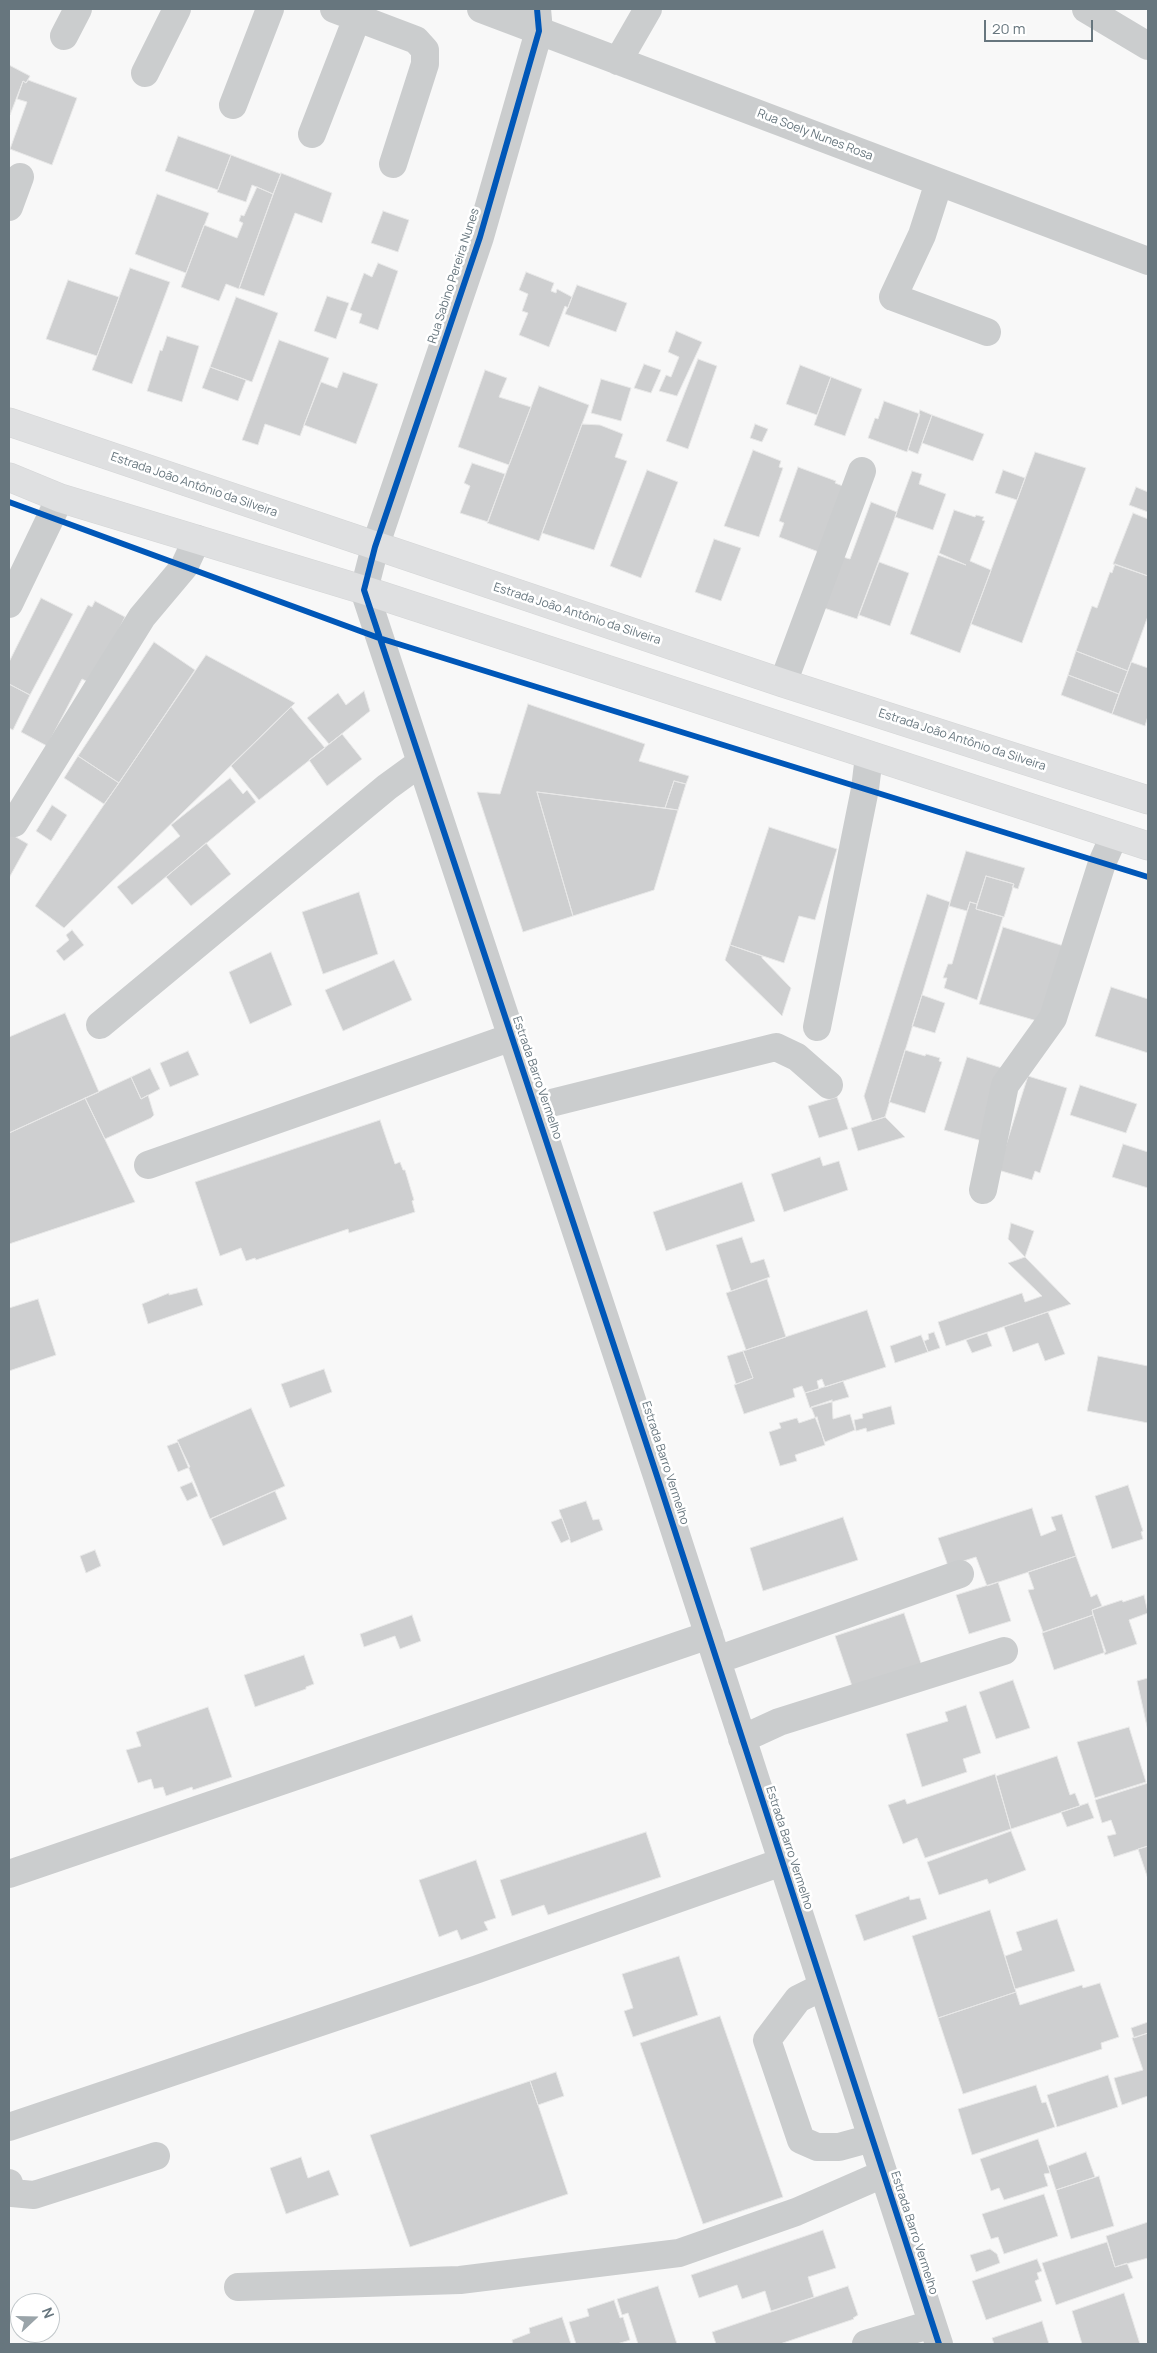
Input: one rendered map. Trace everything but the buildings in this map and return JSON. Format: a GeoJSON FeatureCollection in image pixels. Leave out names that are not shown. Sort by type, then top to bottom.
{"type":"FeatureCollection","features":[{"type":"Feature","properties":{"kind":"main road","name":"Estrada João Antônio da Silveira"},"geometry":{"type":"LineString","coordinates":[[9,422],[783,683],[1148,800]]}},
{"type":"Feature","properties":{"kind":"main road"},"geometry":{"type":"LineString","coordinates":[[9,477],[60,498],[364,590],[1148,846]]}},
{"type":"Feature","properties":{"kind":"street"},"geometry":{"type":"LineString","coordinates":[[64,36],[78,9]]}},
{"type":"Feature","properties":{"kind":"street"},"geometry":{"type":"LineString","coordinates":[[145,73],[177,9]]}},
{"type":"Feature","properties":{"kind":"street"},"geometry":{"type":"LineString","coordinates":[[233,105],[270,9]]}},
{"type":"Feature","properties":{"kind":"street","name":"Rua Soely Nunes Rosa"},"geometry":{"type":"LineString","coordinates":[[481,9],[538,20],[618,61],[1148,261]]}},
{"type":"Feature","properties":{"kind":"street"},"geometry":{"type":"LineString","coordinates":[[618,61],[648,9]]}},
{"type":"Feature","properties":{"kind":"street"},"geometry":{"type":"LineString","coordinates":[[1086,9],[1148,46]]}},
{"type":"Feature","properties":{"kind":"street"},"geometry":{"type":"LineString","coordinates":[[312,134],[346,13],[416,40],[425,50],[425,64],[393,164]]}},
{"type":"Feature","properties":{"kind":"street","name":"Rua Sabino Pereira Nunes"},"geometry":{"type":"LineString","coordinates":[[364,590],[375,547],[480,237],[538,20]]}},
{"type":"Feature","properties":{"kind":"street"},"geometry":{"type":"LineString","coordinates":[[9,207],[20,177]]}},
{"type":"Feature","properties":{"kind":"street"},"geometry":{"type":"LineString","coordinates":[[939,182],[922,235],[893,297],[987,332]]}},
{"type":"Feature","properties":{"kind":"street"},"geometry":{"type":"LineString","coordinates":[[783,683],[862,471]]}},
{"type":"Feature","properties":{"kind":"street"},"geometry":{"type":"LineString","coordinates":[[9,604],[60,498]]}},
{"type":"Feature","properties":{"kind":"street"},"geometry":{"type":"LineString","coordinates":[[14,822],[142,618],[184,566],[197,539]]}},
{"type":"Feature","properties":{"kind":"street","name":"Estrada Barro Vermelho"},"geometry":{"type":"LineString","coordinates":[[364,590],[713,1647],[935,2334]]}},
{"type":"Feature","properties":{"kind":"street"},"geometry":{"type":"LineString","coordinates":[[817,1027],[865,789],[869,756]]}},
{"type":"Feature","properties":{"kind":"street"},"geometry":{"type":"LineString","coordinates":[[100,1025],[387,787],[420,763]]}},
{"type":"Feature","properties":{"kind":"street"},"geometry":{"type":"LineString","coordinates":[[983,1190],[1005,1085],[1053,1018],[1102,863],[1114,836]]}},
{"type":"Feature","properties":{"kind":"street"},"geometry":{"type":"LineString","coordinates":[[148,1165],[512,1038]]}},
{"type":"Feature","properties":{"kind":"street"},"geometry":{"type":"LineString","coordinates":[[535,1107],[776,1047],[797,1057],[829,1085]]}},
{"type":"Feature","properties":{"kind":"street"},"geometry":{"type":"LineString","coordinates":[[9,1874],[713,1647],[960,1574]]}},
{"type":"Feature","properties":{"kind":"street"},"geometry":{"type":"LineString","coordinates":[[742,1739],[779,1722],[1004,1651]]}},
{"type":"Feature","properties":{"kind":"street"},"geometry":{"type":"LineString","coordinates":[[9,2128],[478,1969],[782,1862]]}},
{"type":"Feature","properties":{"kind":"street"},"geometry":{"type":"LineString","coordinates":[[822,1987],[798,2000],[768,2040],[801,2140],[816,2147],[839,2147],[872,2138]]}},
{"type":"Feature","properties":{"kind":"street"},"geometry":{"type":"LineString","coordinates":[[9,2184],[12,2192],[34,2195],[156,2156]]}},
{"type":"Feature","properties":{"kind":"street"},"geometry":{"type":"LineString","coordinates":[[238,2287],[460,2280],[679,2253],[796,2212],[883,2174]]}},
{"type":"Feature","properties":{"kind":"street"},"geometry":{"type":"LineString","coordinates":[[866,2344],[935,2334]]}},
{"type":"Feature","properties":{"kind":"cycle path"},"geometry":{"type":"LineString","coordinates":[[537,9],[539,31],[480,237],[375,547],[364,590],[657,1476],[939,2344]]}},
{"type":"Feature","properties":{"kind":"cycle path"},"geometry":{"type":"LineString","coordinates":[[9,502],[379,638],[1148,877]]}}]}
